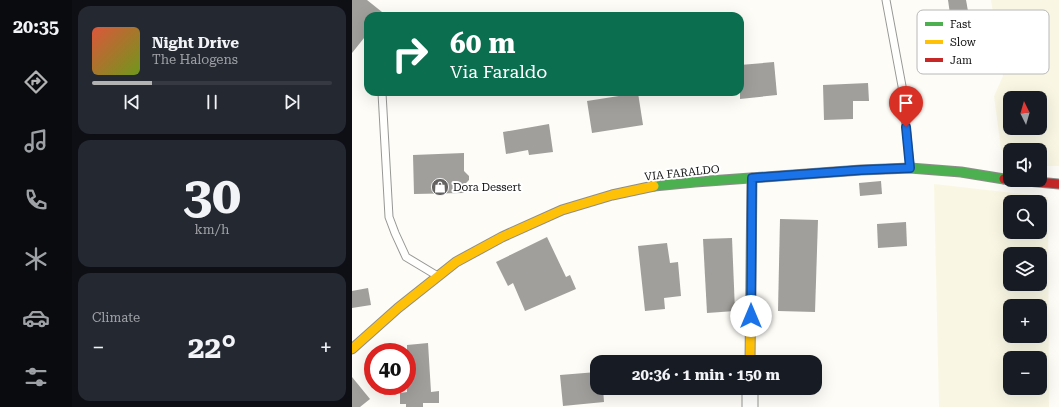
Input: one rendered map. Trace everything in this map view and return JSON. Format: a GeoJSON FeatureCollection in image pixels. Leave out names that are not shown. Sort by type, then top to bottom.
{"type":"FeatureCollection","features":[{"type":"Feature","properties":{"kind":"street","name":"VIA FARALDO"},"geometry":{"type":"LineString","coordinates":[[352,349],[398,308],[456,262],[502,237],[562,210],[612,196],[647,188],[752,178],[910,168],[962,172],[1018,182],[1059,184]]}},
{"type":"Feature","properties":{"kind":"street"},"geometry":{"type":"LineString","coordinates":[[750,355],[752,178]]}},
{"type":"Feature","properties":{"kind":"street"},"geometry":{"type":"LineString","coordinates":[[750,395],[750,407]]}},
{"type":"Feature","properties":{"kind":"lane"},"geometry":{"type":"LineString","coordinates":[[886,0],[902,86],[910,168]]}},
{"type":"Feature","properties":{"kind":"lane"},"geometry":{"type":"LineString","coordinates":[[382,96],[389,217],[406,257],[438,276]]}},
{"type":"Feature","properties":{"kind":"shaded area"},"geometry":{"type":"Polygon","coordinates":[[[991,0],[1059,0],[1059,166],[1047,166],[1047,143],[1003,143],[1003,152],[1001,149],[994,96],[1003,74],[1049,74],[1049,10],[993,10],[991,0]]]}},
{"type":"Feature","properties":{"kind":"shaded area"},"geometry":{"type":"Polygon","coordinates":[[[934,184],[1030,195],[1003,195],[1003,239],[1047,239],[1048,197],[1049,407],[939,407],[934,184]]]}},
{"type":"Feature","properties":{"kind":"building"},"geometry":{"type":"Polygon","coordinates":[[[352,0],[367,0],[382,12],[364,12],[364,38],[352,53],[352,0]]]}},
{"type":"Feature","properties":{"kind":"building"},"geometry":{"type":"Polygon","coordinates":[[[948,0],[966,0],[968,10],[949,10],[948,0]]]}},
{"type":"Feature","properties":{"kind":"building"},"geometry":{"type":"Polygon","coordinates":[[[774,62],[777,95],[740,99],[740,96],[744,96],[744,65],[774,62]]]}},
{"type":"Feature","properties":{"kind":"building"},"geometry":{"type":"Polygon","coordinates":[[[868,83],[869,101],[853,101],[853,119],[824,120],[823,85],[868,83]]]}},
{"type":"Feature","properties":{"kind":"building"},"geometry":{"type":"Polygon","coordinates":[[[619,96],[638,96],[643,125],[592,133],[587,101],[619,96]]]}},
{"type":"Feature","properties":{"kind":"building"},"geometry":{"type":"Polygon","coordinates":[[[549,124],[553,152],[529,155],[528,150],[506,154],[503,132],[549,124]]]}},
{"type":"Feature","properties":{"kind":"building"},"geometry":{"type":"Polygon","coordinates":[[[464,153],[464,171],[469,176],[469,180],[463,186],[464,193],[414,194],[413,155],[464,153]]]}},
{"type":"Feature","properties":{"kind":"building"},"geometry":{"type":"Polygon","coordinates":[[[881,181],[882,194],[860,196],[859,183],[881,181]]]}},
{"type":"Feature","properties":{"kind":"building"},"geometry":{"type":"Polygon","coordinates":[[[780,219],[818,220],[815,312],[778,311],[780,219]]]}},
{"type":"Feature","properties":{"kind":"building"},"geometry":{"type":"Polygon","coordinates":[[[906,222],[907,246],[878,248],[877,224],[906,222]]]}},
{"type":"Feature","properties":{"kind":"building"},"geometry":{"type":"Polygon","coordinates":[[[547,237],[566,277],[570,275],[576,289],[525,311],[513,283],[508,286],[496,262],[547,237]]]}},
{"type":"Feature","properties":{"kind":"building"},"geometry":{"type":"Polygon","coordinates":[[[732,238],[735,311],[707,313],[703,239],[732,238]]]}},
{"type":"Feature","properties":{"kind":"building"},"geometry":{"type":"Polygon","coordinates":[[[667,243],[670,263],[678,262],[681,296],[664,298],[665,309],[645,311],[638,246],[667,243]]]}},
{"type":"Feature","properties":{"kind":"building"},"geometry":{"type":"Polygon","coordinates":[[[368,288],[371,305],[352,308],[352,291],[368,288]]]}},
{"type":"Feature","properties":{"kind":"building"},"geometry":{"type":"Polygon","coordinates":[[[428,343],[431,392],[439,391],[439,403],[423,403],[423,407],[406,407],[406,404],[400,404],[400,395],[416,395],[416,344],[428,343]]]}},
{"type":"Feature","properties":{"kind":"building"},"geometry":{"type":"Polygon","coordinates":[[[590,373],[590,395],[604,395],[604,402],[563,406],[560,375],[590,373]]]}},
{"type":"Feature","properties":{"kind":"building"},"geometry":{"type":"Polygon","coordinates":[[[352,377],[364,392],[364,395],[367,395],[370,399],[360,407],[352,407],[352,377]]]}},
{"type":"Feature","properties":{"kind":"traffic: fast"},"geometry":{"type":"LineString","coordinates":[[654,186],[861,170],[910,168],[961,172],[1003,179]]}},
{"type":"Feature","properties":{"kind":"traffic: slow"},"geometry":{"type":"LineString","coordinates":[[750,355],[752,178]]}},
{"type":"Feature","properties":{"kind":"traffic: slow"},"geometry":{"type":"LineString","coordinates":[[352,349],[398,308],[456,262],[502,237],[562,210],[612,195],[654,186]]}},
{"type":"Feature","properties":{"kind":"traffic: jam"},"geometry":{"type":"LineString","coordinates":[[1047,183],[1059,184]]}},
{"type":"Feature","properties":{"kind":"place","name":"Dora Dessert"},"geometry":{"type":"Point","coordinates":[440,187]}},
{"type":"Feature","properties":{"kind":"route"},"geometry":{"type":"LineString","coordinates":[[751,316],[752,178],[910,168],[906,127]]}}]}
